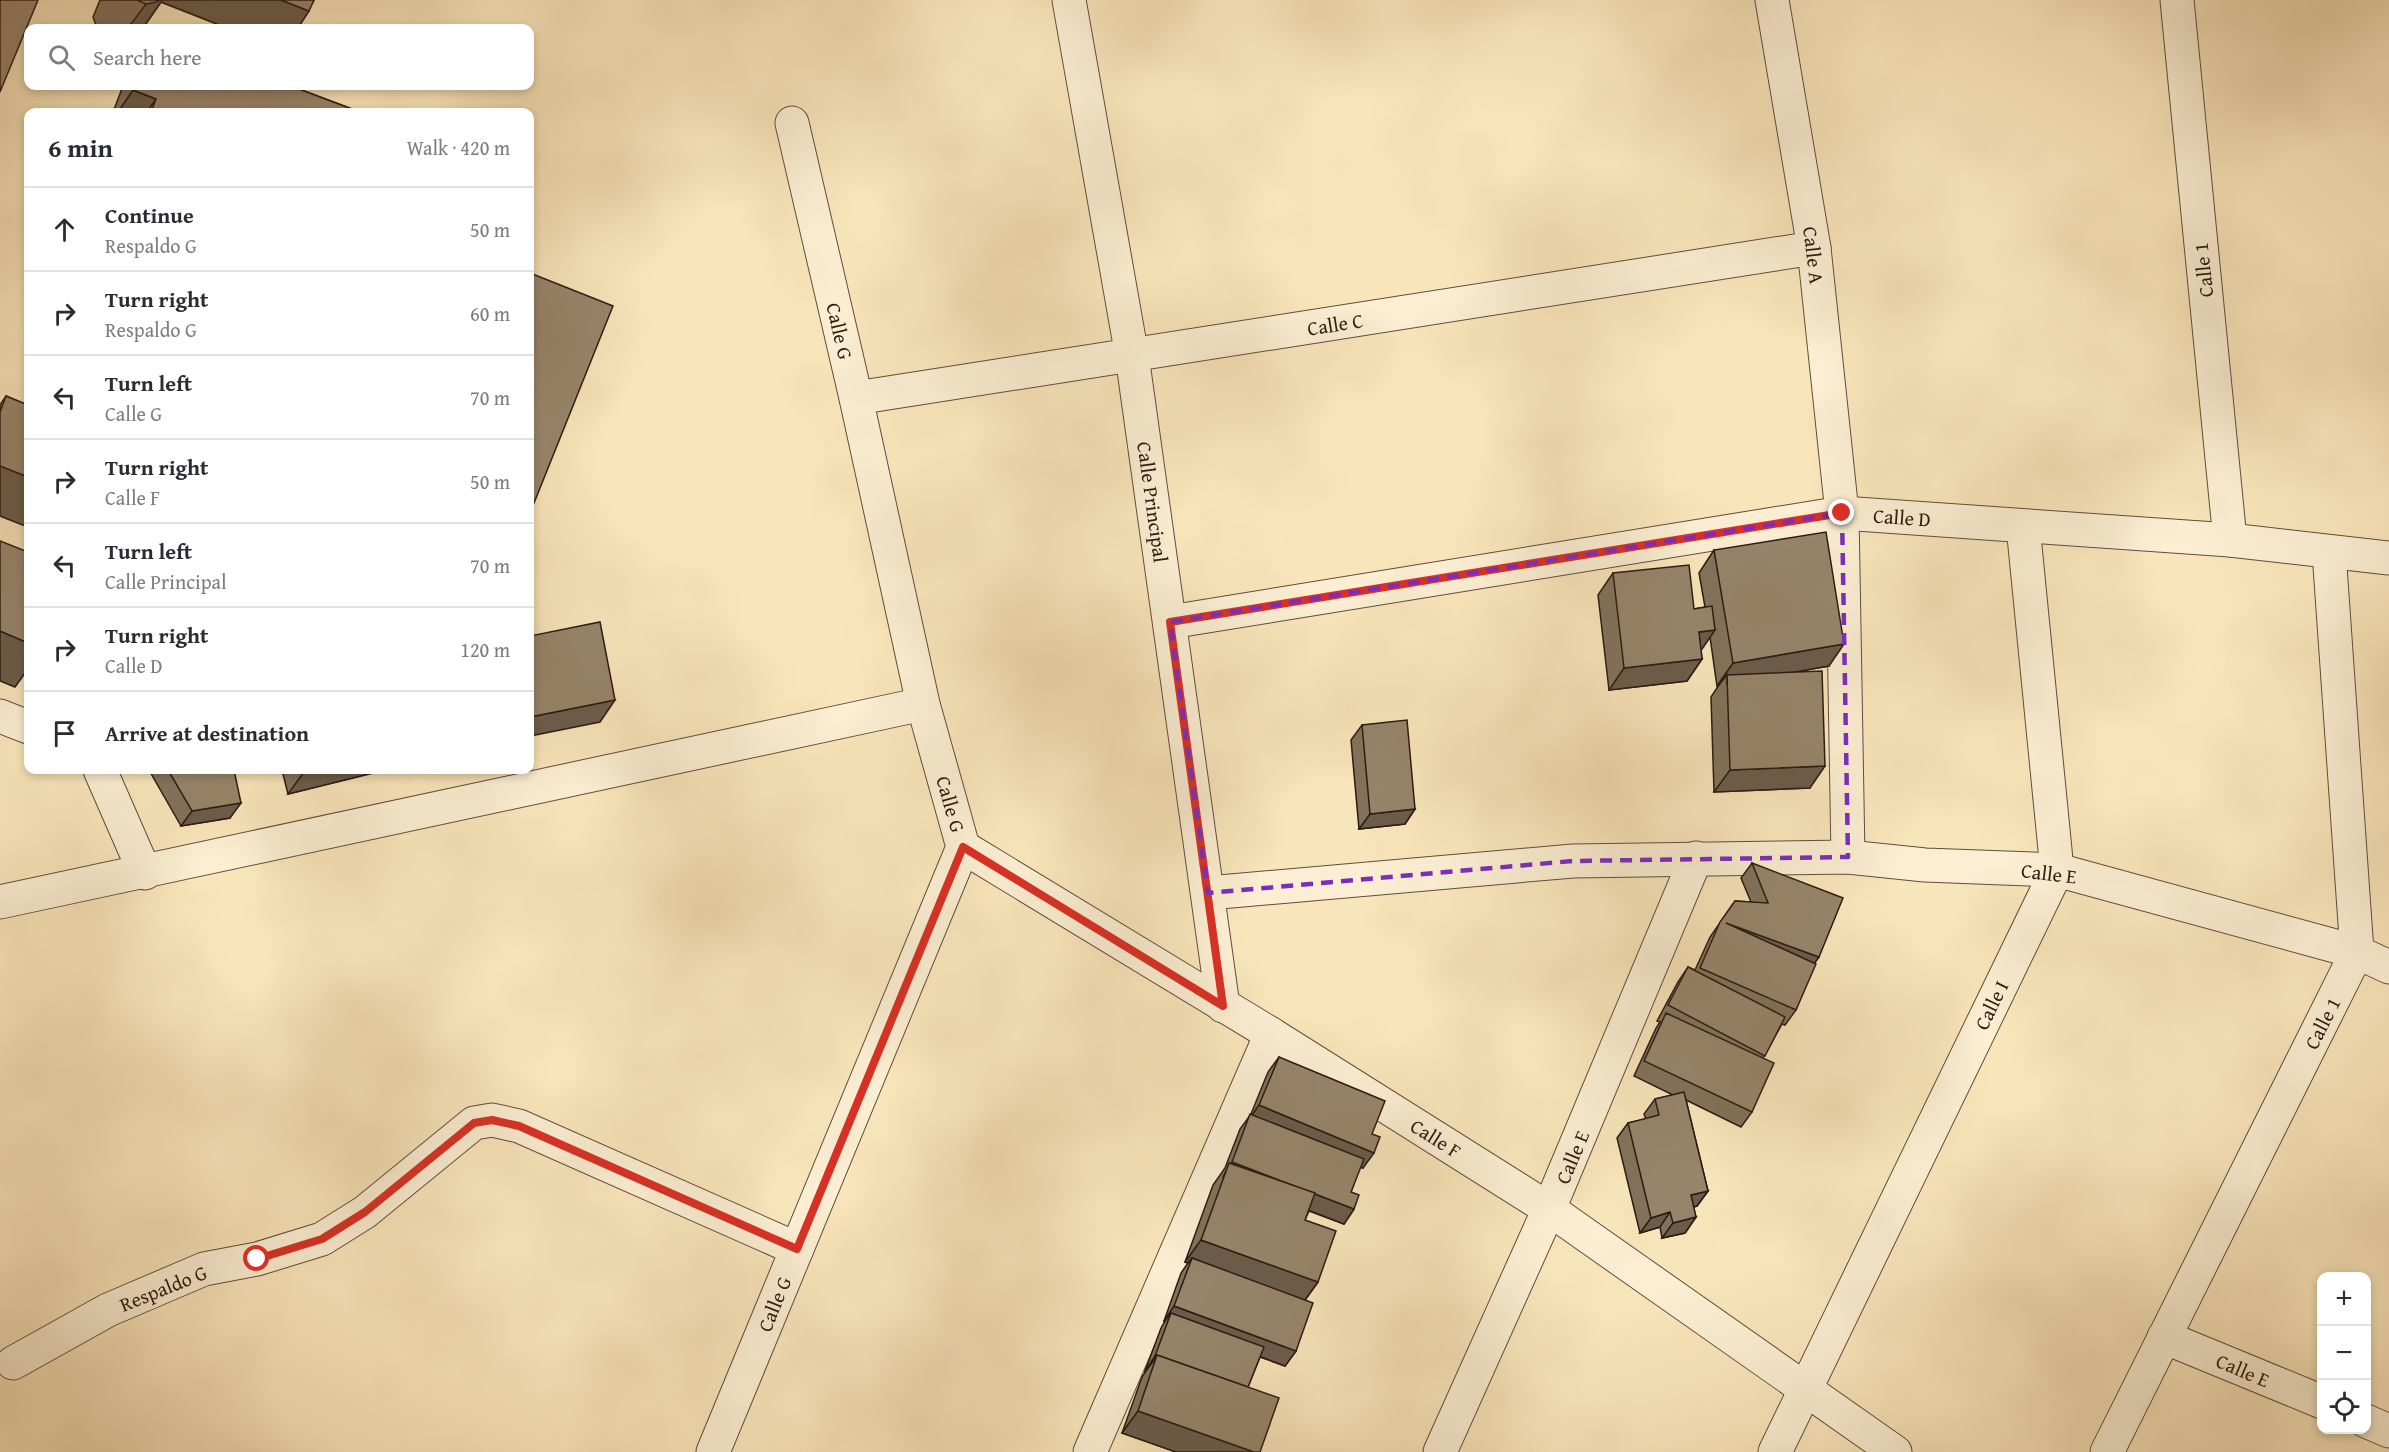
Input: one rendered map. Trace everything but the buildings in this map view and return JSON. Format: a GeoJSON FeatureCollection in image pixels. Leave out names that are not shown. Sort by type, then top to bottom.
{"type":"FeatureCollection","features":[{"type":"Feature","properties":{"kind":"street","name":"Calle Principal"},"geometry":{"type":"LineString","coordinates":[[1069,0],[1132,356],[1223,1006]]}},
{"type":"Feature","properties":{"kind":"street","name":"Calle A"},"geometry":{"type":"LineString","coordinates":[[1772,0],[1814,248],[1842,513],[1848,857]]}},
{"type":"Feature","properties":{"kind":"street","name":"Calle 1"},"geometry":{"type":"LineString","coordinates":[[2176,0],[2230,540]]}},
{"type":"Feature","properties":{"kind":"street","name":"Calle G"},"geometry":{"type":"LineString","coordinates":[[713,1452],[963,847],[923,704],[856,398],[792,123]]}},
{"type":"Feature","properties":{"kind":"street","name":"Calle C"},"geometry":{"type":"LineString","coordinates":[[856,398],[1814,248]]}},
{"type":"Feature","properties":{"kind":"street","name":"Calle D"},"geometry":{"type":"LineString","coordinates":[[1170,622],[1842,513],[2230,540],[2389,558]]}},
{"type":"Feature","properties":{"kind":"street"},"geometry":{"type":"LineString","coordinates":[[2023,526],[2057,870]]}},
{"type":"Feature","properties":{"kind":"street"},"geometry":{"type":"LineString","coordinates":[[2329,552],[2357,952]]}},
{"type":"Feature","properties":{"kind":"street"},"geometry":{"type":"LineString","coordinates":[[0,902],[145,873],[923,704]]}},
{"type":"Feature","properties":{"kind":"street"},"geometry":{"type":"LineString","coordinates":[[0,716],[24,725]]}},
{"type":"Feature","properties":{"kind":"street"},"geometry":{"type":"LineString","coordinates":[[102,774],[145,873]]}},
{"type":"Feature","properties":{"kind":"street","name":"Calle F"},"geometry":{"type":"LineString","coordinates":[[963,847],[1271,1034],[1549,1209],[1895,1452]]}},
{"type":"Feature","properties":{"kind":"street","name":"Calle E"},"geometry":{"type":"LineString","coordinates":[[1208,893],[1573,861],[1848,857],[1925,864],[2057,870],[2357,952],[2389,966]]}},
{"type":"Feature","properties":{"kind":"street","name":"Calle E"},"geometry":{"type":"LineString","coordinates":[[1440,1452],[1549,1209],[1696,858]]}},
{"type":"Feature","properties":{"kind":"street","name":"Calle I"},"geometry":{"type":"LineString","coordinates":[[1775,1452],[2057,870]]}},
{"type":"Feature","properties":{"kind":"street","name":"Calle 1"},"geometry":{"type":"LineString","coordinates":[[2107,1452],[2357,952]]}},
{"type":"Feature","properties":{"kind":"street"},"geometry":{"type":"LineString","coordinates":[[1090,1452],[1271,1034]]}},
{"type":"Feature","properties":{"kind":"street","name":"Respaldo G"},"geometry":{"type":"LineString","coordinates":[[13,1363],[108,1310],[204,1269],[257,1259],[322,1239],[365,1212],[474,1123],[492,1120],[519,1126],[797,1249]]}},
{"type":"Feature","properties":{"kind":"street","name":"Calle E"},"geometry":{"type":"LineString","coordinates":[[2164,1337],[2317,1400]]}},
{"type":"Feature","properties":{"kind":"street"},"geometry":{"type":"LineString","coordinates":[[2371,1423],[2389,1431]]}},
{"type":"Feature","properties":{"kind":"highlighted area"},"geometry":{"type":"Polygon","coordinates":[[[1842,513],[1848,857],[1573,861],[1208,893],[1170,622],[1842,513]]]}},
{"type":"Feature","properties":{"kind":"route"},"geometry":{"type":"LineString","coordinates":[[257,1259],[322,1239],[365,1212],[474,1123],[492,1120],[519,1126],[797,1249],[963,847],[1223,1006],[1170,622],[1842,513]]}}]}
